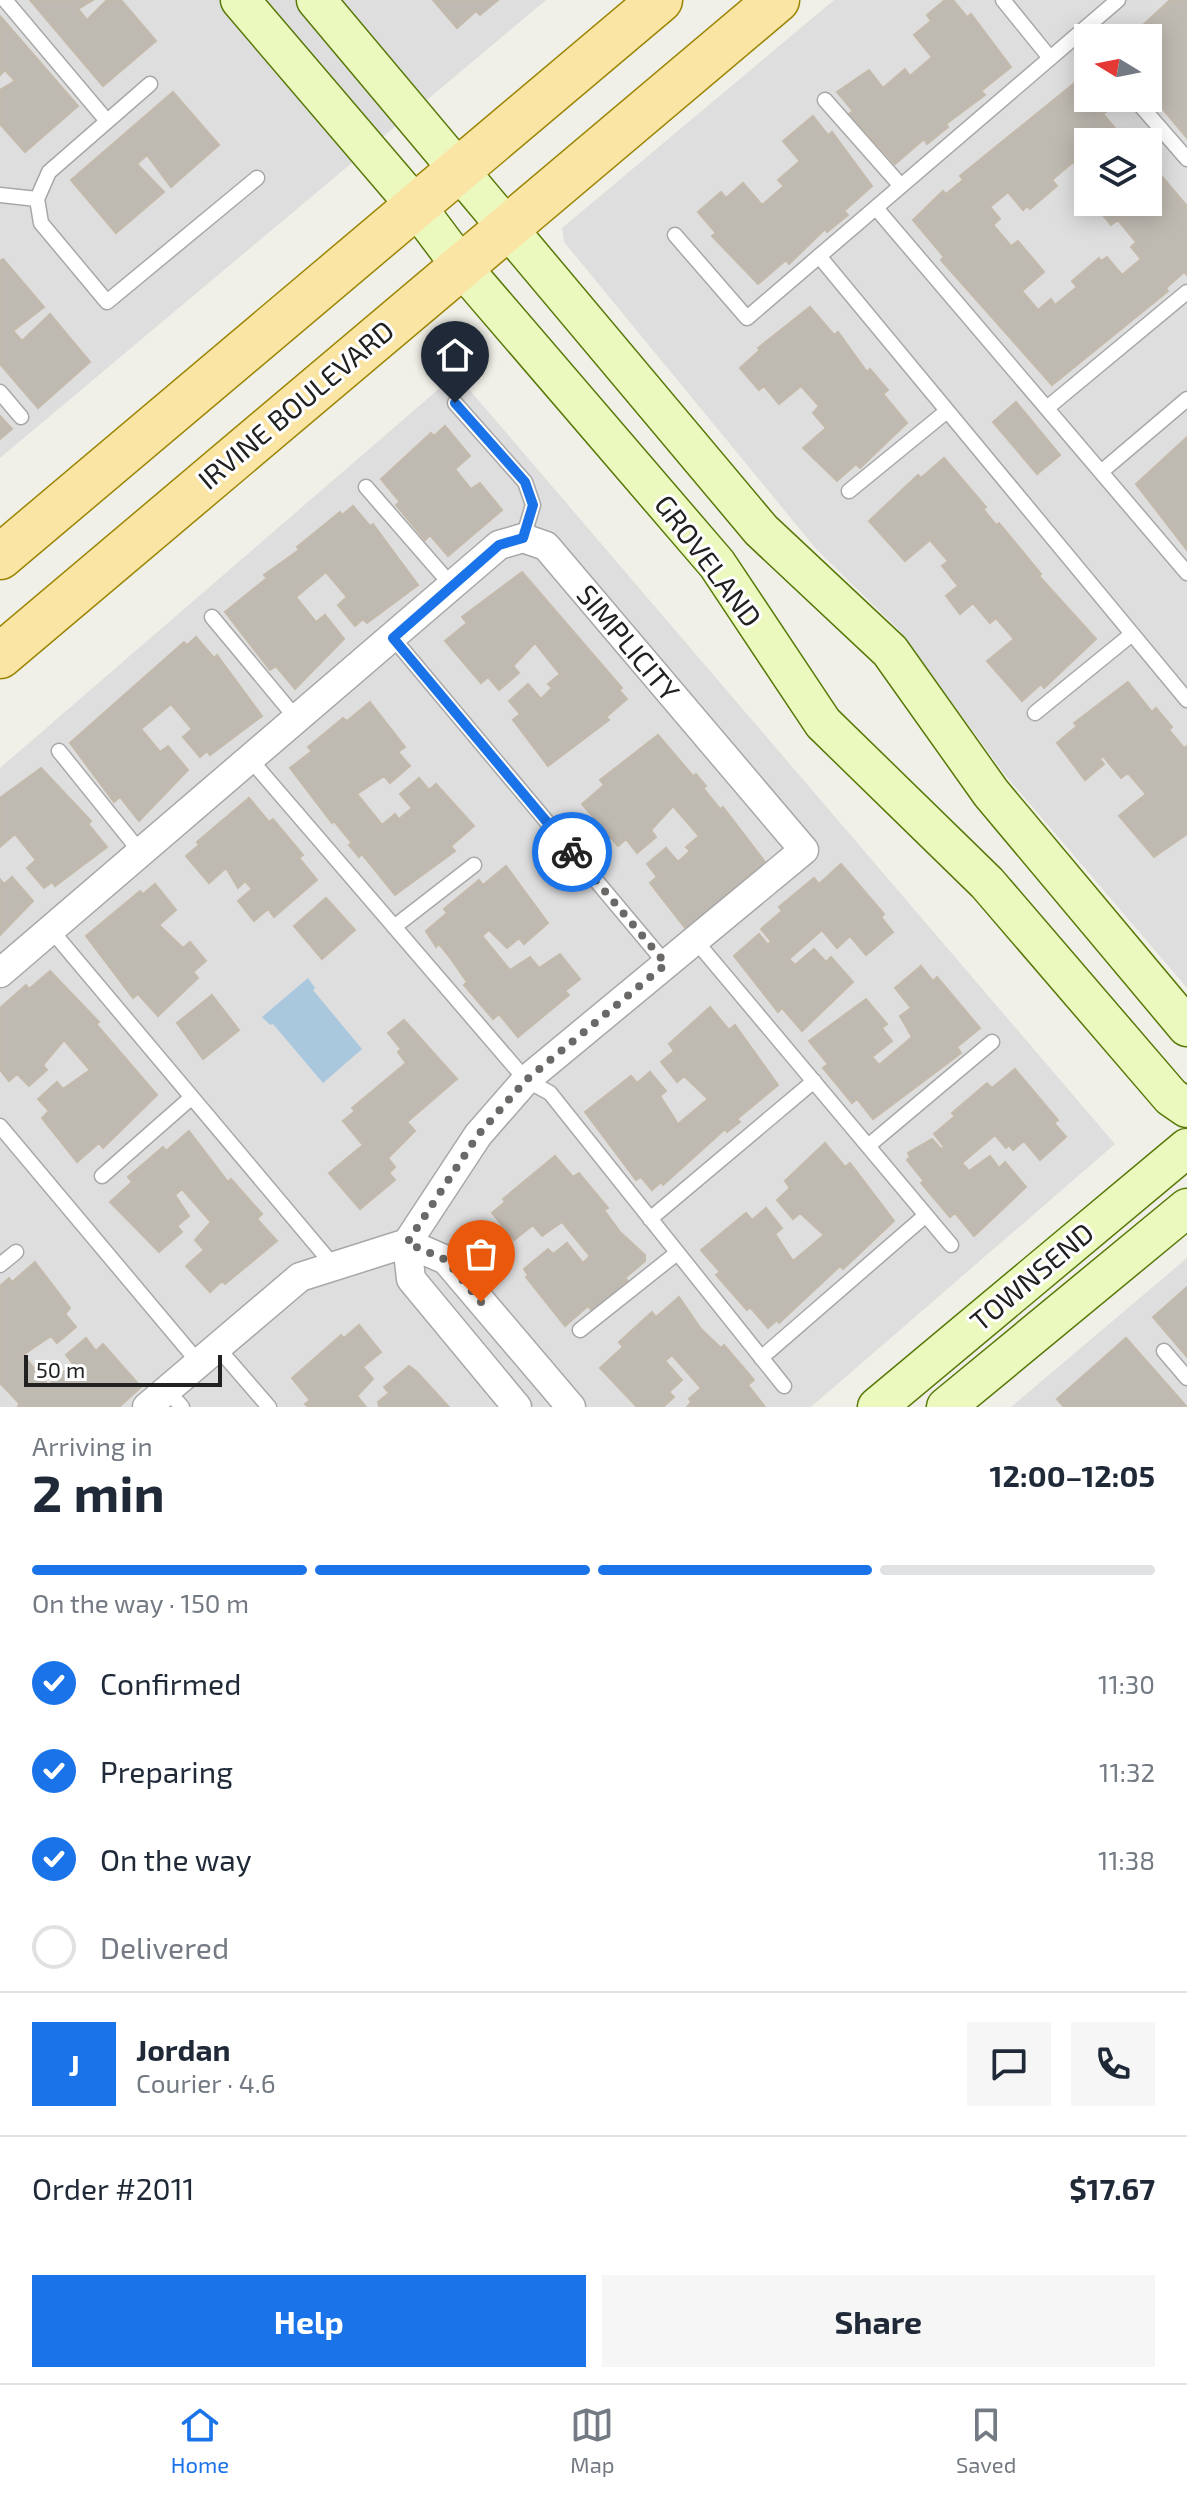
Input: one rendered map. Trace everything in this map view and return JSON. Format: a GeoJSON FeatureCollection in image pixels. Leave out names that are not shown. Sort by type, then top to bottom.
{"type":"FeatureCollection","features":[{"type":"Feature","properties":{"kind":"main road"},"geometry":{"type":"LineString","coordinates":[[0,557],[660,0]]}},
{"type":"Feature","properties":{"kind":"main road","name":"IRVINE BOULEVARD"},"geometry":{"type":"LineString","coordinates":[[0,656],[777,0]]}},
{"type":"Feature","properties":{"kind":"street","name":"GROVELAND"},"geometry":{"type":"LineString","coordinates":[[240,0],[416,206],[461,266],[717,564],[823,723],[987,883],[1177,1104],[1187,1108]]}},
{"type":"Feature","properties":{"kind":"street","name":"GROVELAND"},"geometry":{"type":"LineString","coordinates":[[316,0],[761,530],[890,651],[991,793],[1187,1027]]}},
{"type":"Feature","properties":{"kind":"street"},"geometry":{"type":"LineString","coordinates":[[0,973],[499,545],[523,538]]}},
{"type":"Feature","properties":{"kind":"street","name":"SIMPLICITY"},"geometry":{"type":"LineString","coordinates":[[407,1243],[478,1135],[526,1080],[804,850],[546,546],[523,538]]}},
{"type":"Feature","properties":{"kind":"street","name":"TOWNSEND"},"geometry":{"type":"LineString","coordinates":[[877,1407],[1187,1148]]}},
{"type":"Feature","properties":{"kind":"street","name":"TOWNSEND"},"geometry":{"type":"LineString","coordinates":[[946,1407],[1187,1208]]}},
{"type":"Feature","properties":{"kind":"street"},"geometry":{"type":"LineString","coordinates":[[407,1243],[411,1279],[517,1407]]}},
{"type":"Feature","properties":{"kind":"street"},"geometry":{"type":"LineString","coordinates":[[166,1401],[208,1355],[300,1277],[407,1243],[446,1260],[571,1407]]}},
{"type":"Feature","properties":{"kind":"lane"},"geometry":{"type":"LineString","coordinates":[[5,0],[107,121]]}},
{"type":"Feature","properties":{"kind":"lane"},"geometry":{"type":"LineString","coordinates":[[1003,0],[1050,58]]}},
{"type":"Feature","properties":{"kind":"lane"},"geometry":{"type":"LineString","coordinates":[[1094,24],[1109,3]]}},
{"type":"Feature","properties":{"kind":"lane"},"geometry":{"type":"LineString","coordinates":[[675,235],[747,318],[1050,58],[1074,45]]}},
{"type":"Feature","properties":{"kind":"lane"},"geometry":{"type":"LineString","coordinates":[[150,84],[49,172],[37,199],[41,223],[107,302],[257,178]]}},
{"type":"Feature","properties":{"kind":"lane"},"geometry":{"type":"LineString","coordinates":[[825,100],[901,186]]}},
{"type":"Feature","properties":{"kind":"lane"},"geometry":{"type":"LineString","coordinates":[[1146,112],[1187,159]]}},
{"type":"Feature","properties":{"kind":"lane"},"geometry":{"type":"LineString","coordinates":[[0,195],[37,199]]}},
{"type":"Feature","properties":{"kind":"lane"},"geometry":{"type":"LineString","coordinates":[[876,208],[1187,573]]}},
{"type":"Feature","properties":{"kind":"lane"},"geometry":{"type":"LineString","coordinates":[[819,256],[1187,700]]}},
{"type":"Feature","properties":{"kind":"lane"},"geometry":{"type":"LineString","coordinates":[[1047,408],[1187,292]]}},
{"type":"Feature","properties":{"kind":"lane"},"geometry":{"type":"LineString","coordinates":[[0,392],[21,417]]}},
{"type":"Feature","properties":{"kind":"lane"},"geometry":{"type":"LineString","coordinates":[[1101,472],[1187,399]]}},
{"type":"Feature","properties":{"kind":"lane"},"geometry":{"type":"LineString","coordinates":[[455,403],[525,482],[533,505],[523,538]]}},
{"type":"Feature","properties":{"kind":"lane"},"geometry":{"type":"LineString","coordinates":[[849,491],[947,411]]}},
{"type":"Feature","properties":{"kind":"lane"},"geometry":{"type":"LineString","coordinates":[[366,487],[453,587]]}},
{"type":"Feature","properties":{"kind":"lane"},"geometry":{"type":"LineString","coordinates":[[212,617],[296,718]]}},
{"type":"Feature","properties":{"kind":"lane"},"geometry":{"type":"LineString","coordinates":[[1035,713],[1132,634]]}},
{"type":"Feature","properties":{"kind":"lane"},"geometry":{"type":"LineString","coordinates":[[393,638],[666,964]]}},
{"type":"Feature","properties":{"kind":"lane"},"geometry":{"type":"LineString","coordinates":[[59,751],[142,854]]}},
{"type":"Feature","properties":{"kind":"lane"},"geometry":{"type":"LineString","coordinates":[[250,759],[526,1080],[550,1093],[784,1386]]}},
{"type":"Feature","properties":{"kind":"lane"},"geometry":{"type":"LineString","coordinates":[[394,927],[474,865]]}},
{"type":"Feature","properties":{"kind":"lane"},"geometry":{"type":"LineString","coordinates":[[52,931],[333,1265]]}},
{"type":"Feature","properties":{"kind":"lane"},"geometry":{"type":"LineString","coordinates":[[695,940],[951,1245]]}},
{"type":"Feature","properties":{"kind":"lane"},"geometry":{"type":"LineString","coordinates":[[868,1146],[992,1042]]}},
{"type":"Feature","properties":{"kind":"lane"},"geometry":{"type":"LineString","coordinates":[[650,1219],[814,1081]]}},
{"type":"Feature","properties":{"kind":"lane"},"geometry":{"type":"LineString","coordinates":[[102,1176],[192,1097]]}},
{"type":"Feature","properties":{"kind":"lane"},"geometry":{"type":"LineString","coordinates":[[0,1126],[208,1355],[269,1407]]}},
{"type":"Feature","properties":{"kind":"lane"},"geometry":{"type":"LineString","coordinates":[[761,1358],[926,1215]]}},
{"type":"Feature","properties":{"kind":"lane"},"geometry":{"type":"LineString","coordinates":[[0,1265],[16,1252]]}},
{"type":"Feature","properties":{"kind":"lane"},"geometry":{"type":"LineString","coordinates":[[580,1330],[677,1253]]}},
{"type":"Feature","properties":{"kind":"lane"},"geometry":{"type":"LineString","coordinates":[[1164,1351],[1187,1378]]}},
{"type":"Feature","properties":{"kind":"shaded area"},"geometry":{"type":"Polygon","coordinates":[[[0,0],[546,0],[0,458],[0,0]]]}},
{"type":"Feature","properties":{"kind":"shaded area"},"geometry":{"type":"Polygon","coordinates":[[[834,0],[1187,0],[1187,988],[1005,775],[899,630],[817,550],[564,242],[562,228],[834,0]]]}},
{"type":"Feature","properties":{"kind":"shaded area"},"geometry":{"type":"Polygon","coordinates":[[[456,374],[1115,1144],[811,1407],[0,1407],[0,768],[456,374]]]}},
{"type":"Feature","properties":{"kind":"shaded area"},"geometry":{"type":"Polygon","coordinates":[[[1187,1258],[1187,1407],[1011,1407],[1187,1258]]]}},
{"type":"Feature","properties":{"kind":"water"},"geometry":{"type":"Polygon","coordinates":[[[308,978],[315,988],[313,990],[362,1049],[323,1083],[273,1024],[270,1025],[262,1017],[308,978]]]}},
{"type":"Feature","properties":{"kind":"building"},"geometry":{"type":"Polygon","coordinates":[[[30,0],[93,0],[78,9],[87,20],[107,0],[121,0],[156,41],[103,86],[30,0]]]}},
{"type":"Feature","properties":{"kind":"building"},"geometry":{"type":"Polygon","coordinates":[[[433,0],[498,0],[480,15],[476,11],[457,28],[433,0]]]}},
{"type":"Feature","properties":{"kind":"building"},"geometry":{"type":"Polygon","coordinates":[[[945,0],[953,0],[967,17],[971,14],[1011,67],[981,91],[985,95],[946,124],[948,127],[927,144],[924,139],[895,164],[849,114],[853,111],[837,92],[869,70],[883,88],[905,69],[910,76],[932,57],[914,35],[931,21],[927,15],[945,0]]]}},
{"type":"Feature","properties":{"kind":"building"},"geometry":{"type":"Polygon","coordinates":[[[1170,0],[1187,0],[1187,138],[1162,108],[1162,24],[1144,24],[1170,0]]]}},
{"type":"Feature","properties":{"kind":"building"},"geometry":{"type":"Polygon","coordinates":[[[0,16],[78,106],[25,152],[0,124],[0,90],[15,81],[5,70],[0,75],[0,16]]]}},
{"type":"Feature","properties":{"kind":"building"},"geometry":{"type":"Polygon","coordinates":[[[1074,83],[1074,112],[1106,112],[1103,114],[1115,128],[1074,128],[1074,163],[1052,180],[1057,186],[1030,209],[1027,206],[1023,210],[1008,192],[990,207],[1000,219],[993,225],[1011,246],[1018,241],[1044,272],[1022,291],[1038,310],[1051,299],[1055,305],[1077,287],[1072,281],[1099,258],[1101,261],[1107,257],[1122,275],[1141,259],[1131,247],[1136,242],[1118,220],[1111,225],[1104,216],[1162,216],[1162,177],[1187,206],[1187,275],[1184,272],[1166,288],[1168,291],[1052,385],[941,260],[944,257],[913,220],[943,191],[946,194],[963,180],[960,176],[1074,83]]]}},
{"type":"Feature","properties":{"kind":"building"},"geometry":{"type":"Polygon","coordinates":[[[173,92],[219,145],[171,187],[147,155],[137,164],[164,192],[116,233],[71,180],[173,92]]]}},
{"type":"Feature","properties":{"kind":"building"},"geometry":{"type":"Polygon","coordinates":[[[813,116],[828,135],[832,132],[872,186],[844,211],[848,215],[827,232],[825,229],[789,264],[786,260],[758,284],[712,236],[716,233],[698,212],[721,192],[726,198],[743,183],[762,205],[784,186],[778,180],[800,161],[783,141],[813,116]]]}},
{"type":"Feature","properties":{"kind":"building"},"geometry":{"type":"Polygon","coordinates":[[[3,259],[44,307],[13,331],[22,341],[50,314],[90,362],[38,408],[0,364],[0,261],[3,259]]]}},
{"type":"Feature","properties":{"kind":"building"},"geometry":{"type":"Polygon","coordinates":[[[810,307],[834,335],[838,332],[867,372],[870,369],[888,390],[883,394],[907,423],[860,468],[856,464],[837,481],[803,448],[826,428],[813,413],[819,406],[801,386],[779,404],[764,386],[759,390],[740,368],[760,350],[758,348],[810,307]]]}},
{"type":"Feature","properties":{"kind":"building"},"geometry":{"type":"Polygon","coordinates":[[[1016,402],[1060,455],[1037,474],[993,422],[1016,402]]]}},
{"type":"Feature","properties":{"kind":"building"},"geometry":{"type":"Polygon","coordinates":[[[0,416],[12,429],[0,439],[0,416]]]}},
{"type":"Feature","properties":{"kind":"building"},"geometry":{"type":"Polygon","coordinates":[[[445,426],[470,456],[455,469],[471,489],[480,483],[502,510],[448,556],[430,535],[425,540],[396,505],[400,502],[381,479],[431,433],[434,436],[445,426]]]}},
{"type":"Feature","properties":{"kind":"building"},"geometry":{"type":"Polygon","coordinates":[[[1187,437],[1187,550],[1136,484],[1187,437]]]}},
{"type":"Feature","properties":{"kind":"building"},"geometry":{"type":"Polygon","coordinates":[[[944,458],[986,507],[983,509],[996,525],[999,523],[1041,574],[1039,576],[1096,639],[1044,688],[1041,684],[1022,701],[987,661],[1014,639],[996,618],[990,623],[973,603],[960,614],[946,596],[958,586],[942,566],[948,561],[930,540],[905,561],[869,521],[918,475],[921,478],[944,458]]]}},
{"type":"Feature","properties":{"kind":"building"},"geometry":{"type":"Polygon","coordinates":[[[353,506],[370,526],[373,524],[418,585],[367,623],[363,619],[355,626],[338,605],[347,597],[326,572],[296,597],[316,622],[325,615],[344,639],[295,689],[276,666],[270,670],[225,612],[267,578],[264,575],[299,550],[297,547],[340,512],[342,515],[353,506]]]}},
{"type":"Feature","properties":{"kind":"building"},"geometry":{"type":"Polygon","coordinates":[[[522,572],[622,688],[619,690],[627,699],[606,717],[609,720],[548,766],[513,720],[520,714],[509,701],[528,684],[541,699],[552,688],[548,684],[560,674],[535,643],[513,666],[519,673],[499,690],[488,677],[481,683],[445,641],[467,623],[462,617],[522,572]]]}},
{"type":"Feature","properties":{"kind":"building"},"geometry":{"type":"Polygon","coordinates":[[[196,637],[214,658],[217,655],[262,716],[210,755],[207,751],[200,757],[183,737],[192,729],[171,704],[141,729],[160,752],[168,746],[188,770],[139,821],[120,797],[114,802],[70,743],[184,642],[187,645],[196,637]]]}},
{"type":"Feature","properties":{"kind":"building"},"geometry":{"type":"Polygon","coordinates":[[[1128,682],[1152,712],[1156,708],[1184,748],[1187,746],[1187,834],[1154,857],[1119,816],[1146,794],[1128,773],[1121,778],[1103,756],[1100,759],[1104,764],[1085,780],[1057,743],[1077,726],[1074,723],[1128,682]]]}},
{"type":"Feature","properties":{"kind":"building"},"geometry":{"type":"Polygon","coordinates":[[[370,702],[405,747],[398,752],[410,766],[390,783],[384,776],[357,794],[382,825],[395,814],[399,819],[412,808],[400,794],[419,778],[429,790],[436,784],[474,826],[451,846],[455,851],[395,895],[362,854],[359,857],[349,845],[352,843],[334,821],[332,823],[290,768],[312,751],[308,747],[343,718],[347,721],[370,702]]]}},
{"type":"Feature","properties":{"kind":"building"},"geometry":{"type":"Polygon","coordinates":[[[658,735],[693,776],[696,774],[706,786],[703,788],[720,809],[723,807],[765,862],[743,880],[746,884],[686,929],[650,883],[657,877],[647,864],[666,848],[678,862],[690,851],[686,847],[699,836],[673,806],[651,830],[656,837],[637,853],[626,839],[618,846],[582,804],[604,785],[600,780],[658,735]]]}},
{"type":"Feature","properties":{"kind":"building"},"geometry":{"type":"Polygon","coordinates":[[[41,768],[91,821],[88,824],[107,847],[55,886],[52,882],[44,888],[27,868],[36,860],[15,834],[0,847],[0,798],[41,768]]]}},
{"type":"Feature","properties":{"kind":"building"},"geometry":{"type":"Polygon","coordinates":[[[249,798],[269,822],[273,819],[303,855],[299,858],[317,880],[274,917],[268,909],[254,921],[238,901],[252,889],[245,881],[238,888],[226,868],[209,883],[186,856],[199,845],[197,842],[249,798]]]}},
{"type":"Feature","properties":{"kind":"building"},"geometry":{"type":"Polygon","coordinates":[[[841,864],[884,914],[881,917],[893,932],[866,955],[850,936],[837,948],[822,930],[789,959],[795,965],[814,949],[826,962],[831,957],[853,982],[802,1031],[782,1008],[778,1012],[734,956],[759,934],[768,945],[771,941],[761,929],[782,911],[779,907],[814,878],[819,884],[841,864]]]}},
{"type":"Feature","properties":{"kind":"building"},"geometry":{"type":"Polygon","coordinates":[[[506,866],[548,923],[524,944],[519,938],[507,948],[489,930],[482,936],[510,970],[530,957],[539,968],[560,954],[580,979],[565,991],[569,995],[518,1037],[499,1014],[493,1019],[464,985],[467,982],[451,959],[439,944],[436,947],[426,931],[447,913],[444,909],[479,880],[483,885],[506,866]]]}},
{"type":"Feature","properties":{"kind":"building"},"geometry":{"type":"Polygon","coordinates":[[[12,877],[33,901],[0,935],[0,879],[4,884],[12,877]]]}},
{"type":"Feature","properties":{"kind":"building"},"geometry":{"type":"Polygon","coordinates":[[[155,884],[176,910],[159,925],[183,948],[190,942],[206,961],[193,972],[198,978],[158,1016],[138,994],[133,998],[86,936],[140,891],[143,894],[155,884]]]}},
{"type":"Feature","properties":{"kind":"building"},"geometry":{"type":"Polygon","coordinates":[[[326,898],[355,930],[322,959],[294,926],[326,898]]]}},
{"type":"Feature","properties":{"kind":"building"},"geometry":{"type":"Polygon","coordinates":[[[921,966],[933,981],[937,977],[980,1028],[957,1047],[961,1053],[873,1119],[857,1099],[852,1103],[823,1068],[828,1064],[809,1041],[866,999],[887,1024],[882,1028],[892,1041],[872,1057],[879,1065],[912,1037],[900,1016],[911,1008],[895,988],[921,966]]]}},
{"type":"Feature","properties":{"kind":"building"},"geometry":{"type":"Polygon","coordinates":[[[50,971],[99,1022],[96,1024],[157,1095],[103,1148],[99,1143],[77,1162],[42,1118],[49,1111],[38,1099],[57,1082],[63,1089],[90,1070],[64,1040],[43,1065],[47,1070],[29,1086],[17,1074],[9,1081],[0,1070],[0,1008],[26,985],[29,989],[50,971]]]}},
{"type":"Feature","properties":{"kind":"building"},"geometry":{"type":"Polygon","coordinates":[[[212,995],[239,1030],[203,1059],[177,1023],[212,995]]]}},
{"type":"Feature","properties":{"kind":"building"},"geometry":{"type":"Polygon","coordinates":[[[710,1007],[729,1030],[735,1025],[778,1085],[737,1119],[740,1122],[727,1132],[725,1129],[663,1185],[661,1182],[652,1190],[641,1177],[636,1180],[585,1112],[631,1076],[637,1083],[650,1072],[666,1091],[660,1096],[678,1124],[708,1099],[684,1076],[677,1082],[661,1062],[674,1051],[669,1044],[710,1007]]]}},
{"type":"Feature","properties":{"kind":"building"},"geometry":{"type":"Polygon","coordinates":[[[404,1020],[457,1079],[407,1122],[415,1131],[388,1158],[395,1167],[389,1173],[395,1180],[360,1209],[329,1173],[363,1145],[343,1121],[355,1111],[352,1108],[406,1063],[398,1052],[401,1049],[388,1033],[404,1020]]]}},
{"type":"Feature","properties":{"kind":"building"},"geometry":{"type":"Polygon","coordinates":[[[1015,1069],[1058,1120],[1054,1123],[1066,1137],[1040,1160],[1024,1141],[1013,1150],[1009,1145],[1006,1148],[995,1135],[962,1163],[969,1171],[990,1156],[999,1168],[1005,1162],[1026,1187],[974,1236],[955,1213],[950,1217],[921,1183],[924,1181],[907,1160],[910,1157],[908,1153],[932,1139],[941,1149],[944,1147],[934,1134],[955,1116],[952,1113],[987,1083],[992,1088],[1015,1069]]]}},
{"type":"Feature","properties":{"kind":"building"},"geometry":{"type":"Polygon","coordinates":[[[189,1131],[228,1182],[231,1179],[262,1214],[257,1219],[277,1241],[225,1284],[222,1281],[210,1292],[186,1266],[204,1250],[195,1240],[211,1222],[182,1189],[175,1195],[189,1216],[177,1226],[182,1232],[159,1252],[110,1202],[132,1182],[128,1177],[163,1147],[166,1151],[189,1131]]]}},
{"type":"Feature","properties":{"kind":"building"},"geometry":{"type":"Polygon","coordinates":[[[825,1143],[845,1167],[850,1163],[894,1221],[843,1269],[840,1266],[779,1323],[777,1320],[768,1328],[716,1275],[720,1272],[701,1250],[746,1213],[752,1220],[766,1208],[782,1228],[775,1234],[793,1261],[824,1235],[800,1213],[793,1219],[777,1200],[790,1188],[785,1181],[825,1143]]]}},
{"type":"Feature","properties":{"kind":"building"},"geometry":{"type":"Polygon","coordinates":[[[555,1156],[573,1177],[579,1173],[608,1208],[604,1210],[620,1232],[645,1255],[645,1261],[625,1278],[628,1281],[593,1312],[588,1306],[565,1326],[526,1277],[528,1275],[524,1269],[548,1249],[553,1254],[567,1243],[583,1263],[590,1256],[562,1222],[542,1236],[533,1225],[514,1240],[492,1213],[505,1202],[503,1199],[555,1156]]]}},
{"type":"Feature","properties":{"kind":"building"},"geometry":{"type":"Polygon","coordinates":[[[35,1262],[70,1308],[65,1314],[76,1327],[57,1343],[51,1336],[23,1355],[48,1385],[73,1364],[66,1355],[86,1338],[96,1351],[103,1344],[141,1387],[119,1407],[18,1407],[19,1403],[0,1383],[0,1286],[9,1278],[12,1282],[35,1262]]]}},
{"type":"Feature","properties":{"kind":"building"},"geometry":{"type":"Polygon","coordinates":[[[1187,1287],[1187,1357],[1153,1317],[1187,1287]]]}},
{"type":"Feature","properties":{"kind":"building"},"geometry":{"type":"Polygon","coordinates":[[[679,1297],[701,1329],[721,1348],[724,1345],[754,1380],[748,1385],[765,1407],[687,1407],[691,1402],[689,1399],[701,1388],[672,1355],[665,1361],[682,1380],[669,1392],[674,1397],[663,1407],[637,1407],[600,1368],[623,1347],[619,1342],[652,1312],[656,1317],[679,1297]]]}},
{"type":"Feature","properties":{"kind":"building"},"geometry":{"type":"Polygon","coordinates":[[[359,1325],[381,1352],[363,1367],[373,1379],[357,1396],[366,1407],[308,1407],[305,1404],[310,1400],[292,1378],[341,1335],[344,1338],[359,1325]]]}},
{"type":"Feature","properties":{"kind":"building"},"geometry":{"type":"Polygon","coordinates":[[[1126,1338],[1187,1407],[1064,1407],[1057,1399],[1126,1338]]]}},
{"type":"Feature","properties":{"kind":"building"},"geometry":{"type":"Polygon","coordinates":[[[409,1366],[449,1407],[379,1407],[378,1402],[389,1393],[384,1387],[409,1366]]]}},
{"type":"Feature","properties":{"kind":"way so far"},"geometry":{"type":"LineString","coordinates":[[481,1302],[446,1260],[407,1243],[478,1135],[526,1080],[666,964],[572,852]]}},
{"type":"Feature","properties":{"kind":"route"},"geometry":{"type":"LineString","coordinates":[[455,403],[525,482],[533,505],[523,538],[499,545],[393,638],[572,852]]}}]}
